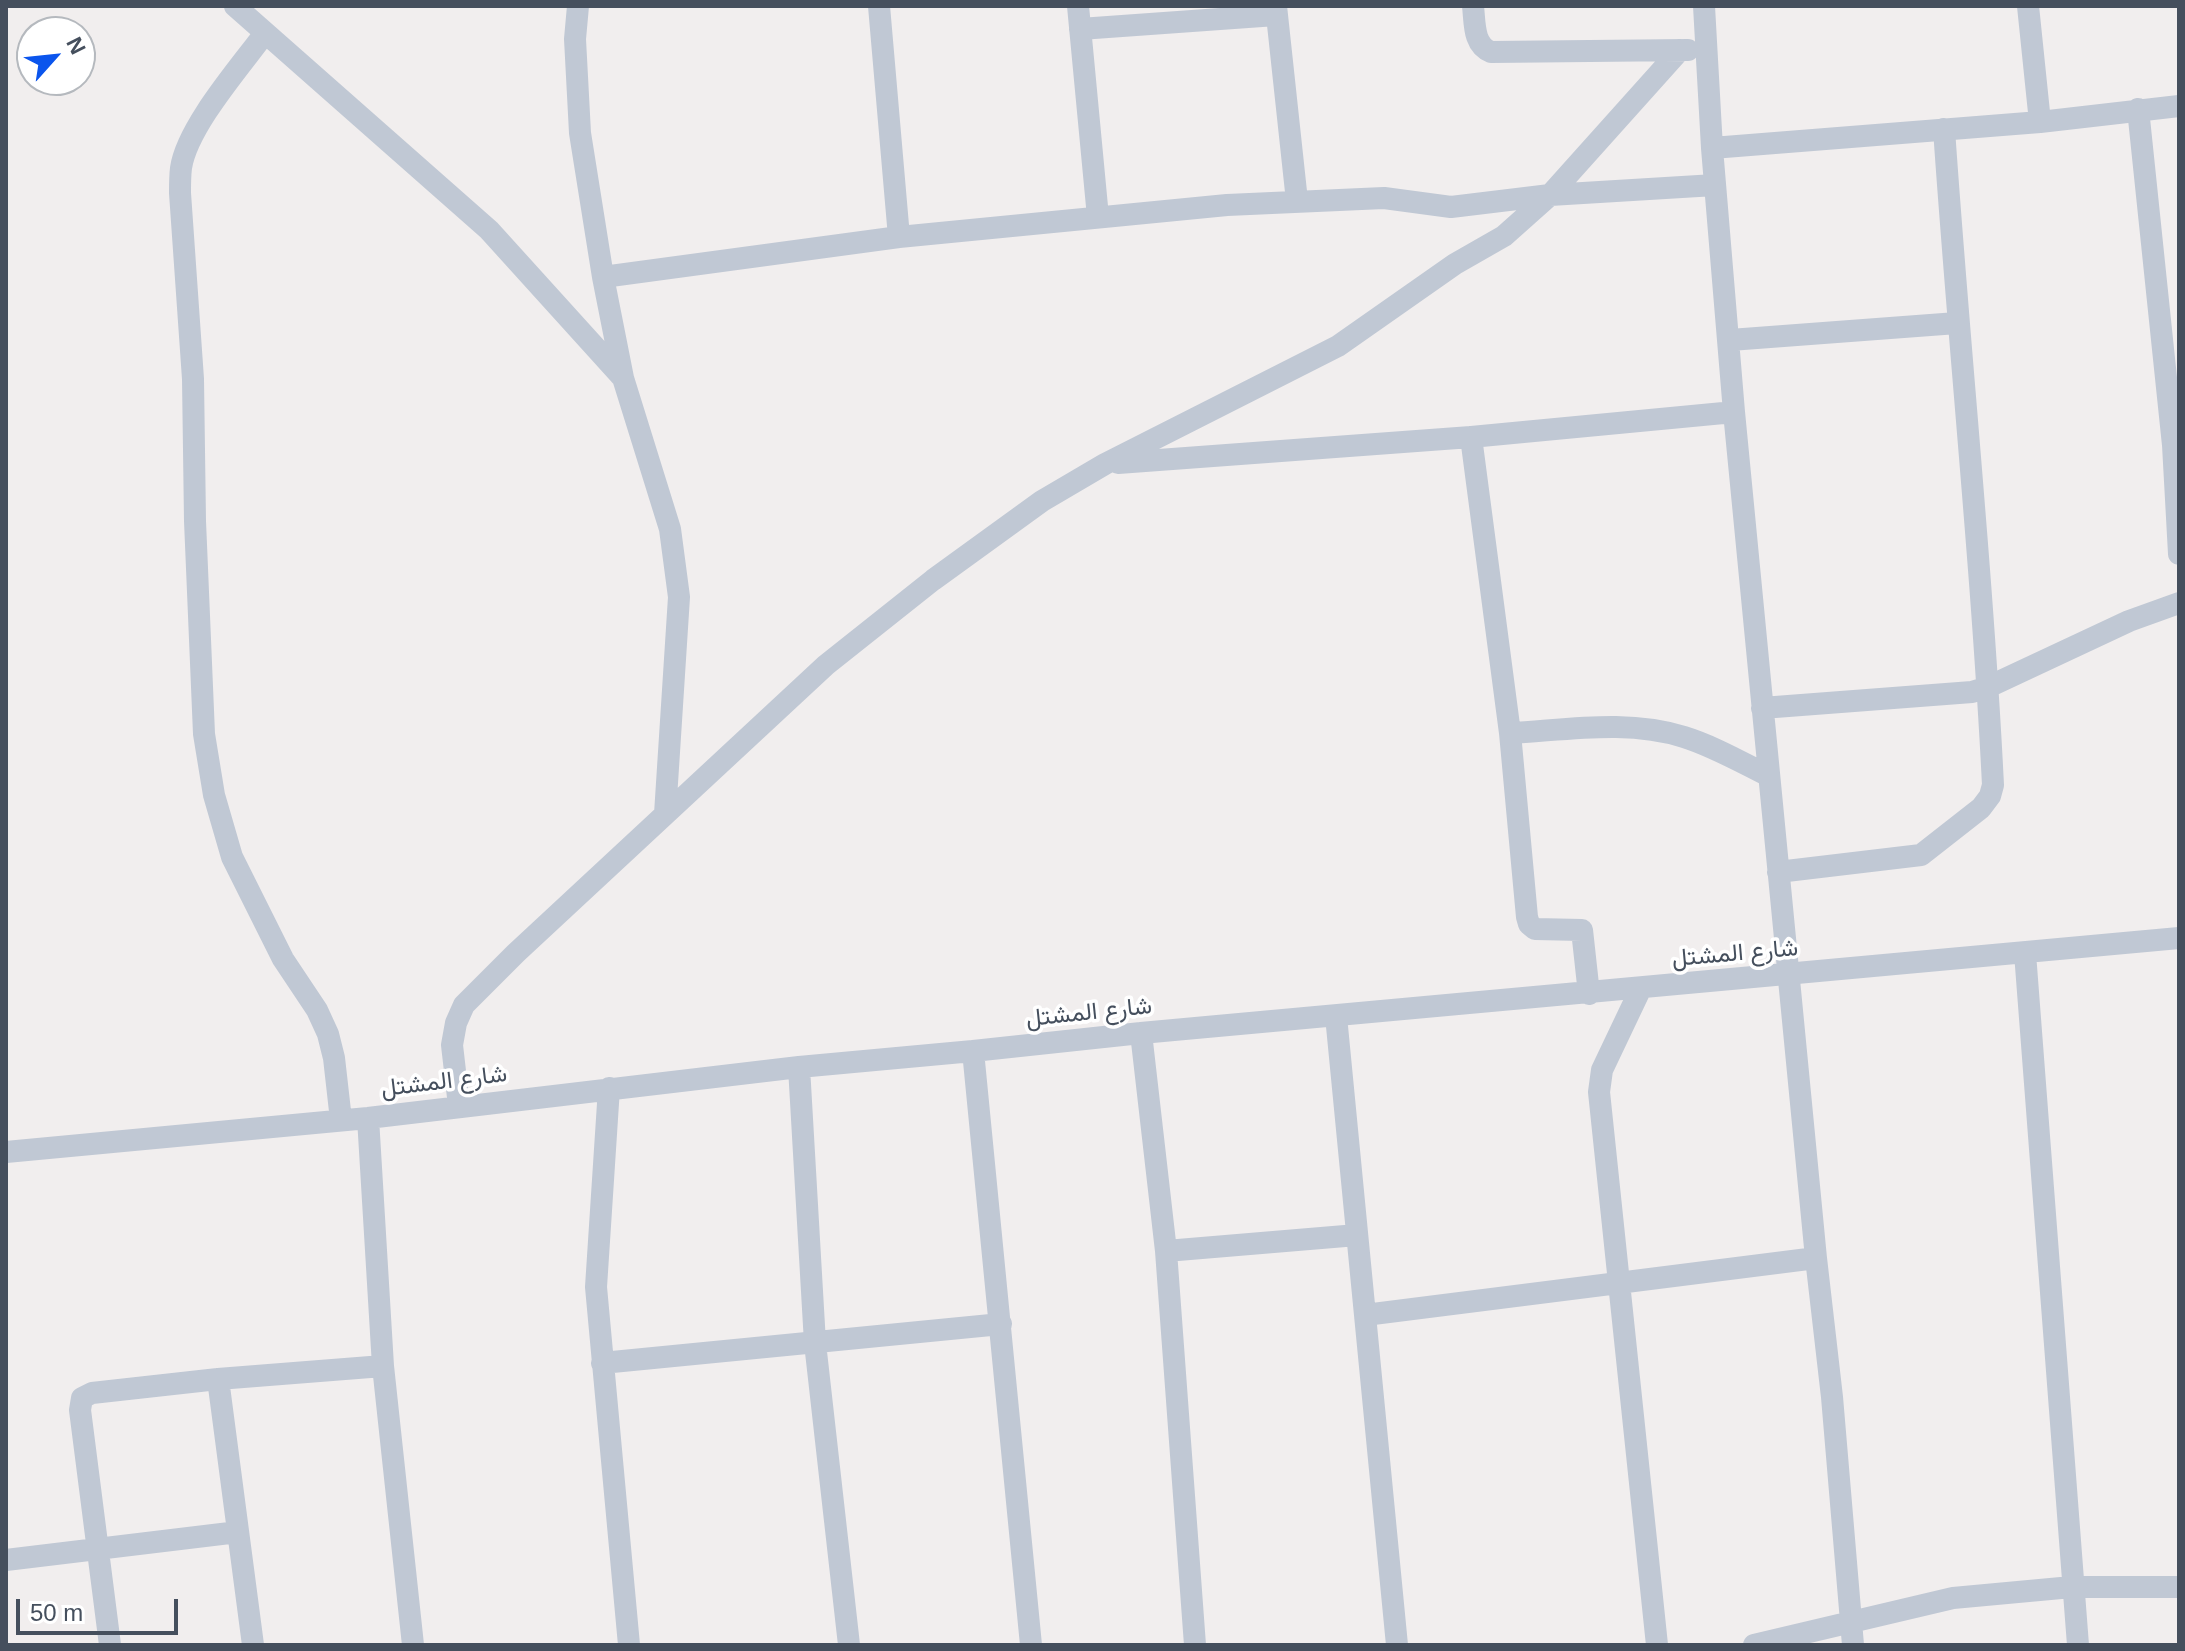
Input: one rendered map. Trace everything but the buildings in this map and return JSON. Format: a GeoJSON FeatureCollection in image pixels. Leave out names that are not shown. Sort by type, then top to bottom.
{"type":"FeatureCollection","features":[{"type":"Feature","properties":{"kind":"street"},"geometry":{"type":"LineString","coordinates":[[235,6],[489,230],[623,378]]}},
{"type":"Feature","properties":{"kind":"street"},"geometry":{"type":"LineString","coordinates":[[578,6],[575,39],[580,133],[603,277],[623,378],[670,529],[679,597],[665,814]]}},
{"type":"Feature","properties":{"kind":"street"},"geometry":{"type":"LineString","coordinates":[[879,6],[899,237]]}},
{"type":"Feature","properties":{"kind":"street"},"geometry":{"type":"LineString","coordinates":[[1078,6],[1098,217]]}},
{"type":"Feature","properties":{"kind":"street"},"geometry":{"type":"LineString","coordinates":[[1473,6],[1477,39],[1483,49],[1491,52],[1707,49]]}},
{"type":"Feature","properties":{"kind":"street"},"geometry":{"type":"LineString","coordinates":[[1704,6],[1712,148],[1734,412],[1832,1397],[1853,1645]]}},
{"type":"Feature","properties":{"kind":"street"},"geometry":{"type":"LineString","coordinates":[[2028,6],[2040,122]]}},
{"type":"Feature","properties":{"kind":"street"},"geometry":{"type":"LineString","coordinates":[[1080,29],[1276,10],[1297,201]]}},
{"type":"Feature","properties":{"kind":"street"},"geometry":{"type":"LineString","coordinates":[[265,33],[209,110],[190,141],[181,165],[180,193],[193,379],[204,734],[214,795],[232,857],[283,959],[317,1010],[328,1034],[341,1120]]}},
{"type":"Feature","properties":{"kind":"street"},"geometry":{"type":"LineString","coordinates":[[459,1106],[452,1045],[456,1023],[464,1005],[826,665],[933,580],[1042,501],[1105,464],[1338,346],[1455,264],[1504,236],[1550,195],[1680,50]]}},
{"type":"Feature","properties":{"kind":"street"},"geometry":{"type":"LineString","coordinates":[[1712,148],[2040,122],[2179,106]]}},
{"type":"Feature","properties":{"kind":"street"},"geometry":{"type":"LineString","coordinates":[[2138,109],[2176,445],[2179,554]]}},
{"type":"Feature","properties":{"kind":"street"},"geometry":{"type":"LineString","coordinates":[[1778,872],[1921,855],[1981,808],[1990,796],[1993,785],[1944,129]]}},
{"type":"Feature","properties":{"kind":"street"},"geometry":{"type":"LineString","coordinates":[[603,277],[899,237],[1098,217],[1297,201],[1384,198],[1451,207],[1550,195],[1715,185]]}},
{"type":"Feature","properties":{"kind":"street"},"geometry":{"type":"LineString","coordinates":[[1730,340],[1957,323]]}},
{"type":"Feature","properties":{"kind":"street"},"geometry":{"type":"LineString","coordinates":[[1105,464],[1471,437],[1734,412]]}},
{"type":"Feature","properties":{"kind":"street"},"geometry":{"type":"LineString","coordinates":[[1471,437],[1510,733],[1529,924],[1535,929],[1582,930],[1589,994]]}},
{"type":"Feature","properties":{"kind":"street"},"geometry":{"type":"LineString","coordinates":[[1762,708],[1962,693],[1988,687],[2119,626],[2179,603]]}},
{"type":"Feature","properties":{"kind":"street"},"geometry":{"type":"LineString","coordinates":[[1510,733],[1627,726],[1657,731],[1706,746],[1769,776]]}},
{"type":"Feature","properties":{"kind":"street","name":"شارع المشتل"},"geometry":{"type":"LineString","coordinates":[[6,1152],[368,1118],[799,1067],[1141,1033],[2179,938]]}},
{"type":"Feature","properties":{"kind":"street"},"geometry":{"type":"LineString","coordinates":[[2025,953],[2078,1645]]}},
{"type":"Feature","properties":{"kind":"street"},"geometry":{"type":"LineString","coordinates":[[1641,988],[1602,1070],[1599,1092],[1657,1645]]}},
{"type":"Feature","properties":{"kind":"street"},"geometry":{"type":"LineString","coordinates":[[1336,1016],[1397,1645]]}},
{"type":"Feature","properties":{"kind":"street"},"geometry":{"type":"LineString","coordinates":[[1141,1033],[1166,1251],[1195,1645]]}},
{"type":"Feature","properties":{"kind":"street"},"geometry":{"type":"LineString","coordinates":[[973,1051],[1031,1645]]}},
{"type":"Feature","properties":{"kind":"street"},"geometry":{"type":"LineString","coordinates":[[799,1067],[815,1343],[849,1645]]}},
{"type":"Feature","properties":{"kind":"street"},"geometry":{"type":"LineString","coordinates":[[609,1088],[596,1287],[629,1645]]}},
{"type":"Feature","properties":{"kind":"street"},"geometry":{"type":"LineString","coordinates":[[368,1118],[383,1366],[413,1645]]}},
{"type":"Feature","properties":{"kind":"street"},"geometry":{"type":"LineString","coordinates":[[1166,1251],[1357,1235]]}},
{"type":"Feature","properties":{"kind":"street"},"geometry":{"type":"LineString","coordinates":[[1365,1315],[1816,1258]]}},
{"type":"Feature","properties":{"kind":"street"},"geometry":{"type":"LineString","coordinates":[[602,1363],[1001,1324]]}},
{"type":"Feature","properties":{"kind":"street"},"geometry":{"type":"LineString","coordinates":[[110,1645],[80,1410],[82,1398],[92,1393],[218,1379],[383,1366]]}},
{"type":"Feature","properties":{"kind":"street"},"geometry":{"type":"LineString","coordinates":[[218,1379],[253,1645]]}},
{"type":"Feature","properties":{"kind":"street"},"geometry":{"type":"LineString","coordinates":[[6,1560],[238,1532]]}},
{"type":"Feature","properties":{"kind":"street"},"geometry":{"type":"LineString","coordinates":[[1754,1645],[1953,1598],[2072,1587],[2179,1587]]}}]}
